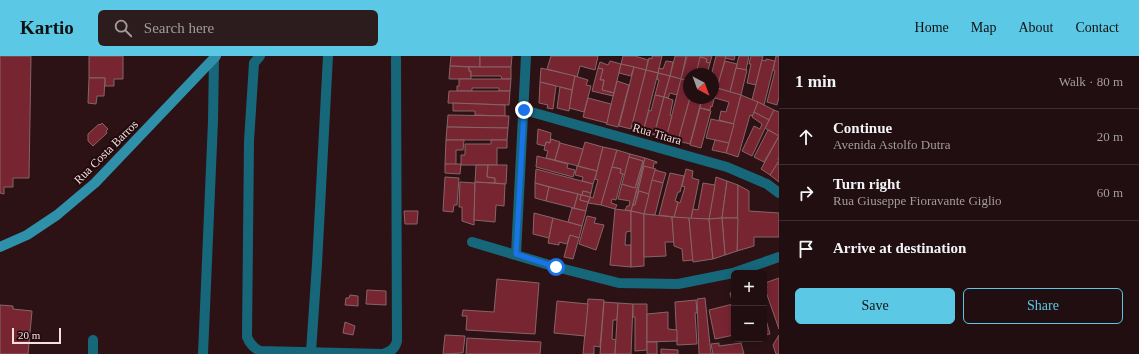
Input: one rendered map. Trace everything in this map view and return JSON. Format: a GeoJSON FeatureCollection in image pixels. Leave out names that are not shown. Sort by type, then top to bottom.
{"type":"FeatureCollection","features":[{"type":"Feature","properties":{"kind":"main road","name":"Rua Costa Barros"},"geometry":{"type":"LineString","coordinates":[[0,247],[27,235],[95,184],[215,57]]}},
{"type":"Feature","properties":{"kind":"street"},"geometry":{"type":"LineString","coordinates":[[260,56],[254,63],[249,141],[247,337],[254,348],[260,351],[383,354],[392,351],[398,341],[396,58]]}},
{"type":"Feature","properties":{"kind":"street"},"geometry":{"type":"LineString","coordinates":[[311,352],[318,256],[328,56]]}},
{"type":"Feature","properties":{"kind":"street"},"geometry":{"type":"LineString","coordinates":[[516,254],[526,56]]}},
{"type":"Feature","properties":{"kind":"street"},"geometry":{"type":"LineString","coordinates":[[203,354],[206,326],[215,57]]}},
{"type":"Feature","properties":{"kind":"street","name":"Rua Titara"},"geometry":{"type":"LineString","coordinates":[[524,110],[727,167],[767,184],[779,193]]}},
{"type":"Feature","properties":{"kind":"street"},"geometry":{"type":"LineString","coordinates":[[472,242],[556,267],[619,283],[678,284],[733,273],[779,257]]}},
{"type":"Feature","properties":{"kind":"street"},"geometry":{"type":"LineString","coordinates":[[93,340],[93,354]]}},
{"type":"Feature","properties":{"kind":"building"},"geometry":{"type":"Polygon","coordinates":[[[0,56],[31,56],[29,178],[13,178],[13,187],[4,187],[4,194],[0,193],[0,56]]]}},
{"type":"Feature","properties":{"kind":"building"},"geometry":{"type":"Polygon","coordinates":[[[89,56],[123,56],[123,79],[114,79],[114,86],[105,86],[105,78],[89,78],[89,56]]]}},
{"type":"Feature","properties":{"kind":"building"},"geometry":{"type":"Polygon","coordinates":[[[451,56],[480,56],[480,67],[450,66],[451,56]]]}},
{"type":"Feature","properties":{"kind":"building"},"geometry":{"type":"Polygon","coordinates":[[[480,56],[512,56],[511,67],[480,67],[480,56]]]}},
{"type":"Feature","properties":{"kind":"building"},"geometry":{"type":"Polygon","coordinates":[[[551,56],[598,56],[595,70],[580,66],[577,77],[547,69],[551,56]]]}},
{"type":"Feature","properties":{"kind":"building"},"geometry":{"type":"Polygon","coordinates":[[[623,56],[635,56],[648,60],[646,70],[621,64],[623,56]]]}},
{"type":"Feature","properties":{"kind":"building"},"geometry":{"type":"Polygon","coordinates":[[[652,56],[662,56],[658,73],[646,70],[649,58],[652,59],[652,56]]]}},
{"type":"Feature","properties":{"kind":"building"},"geometry":{"type":"Polygon","coordinates":[[[675,56],[686,56],[681,79],[670,76],[675,56]]]}},
{"type":"Feature","properties":{"kind":"building"},"geometry":{"type":"Polygon","coordinates":[[[687,56],[701,56],[698,68],[684,68],[687,56]]]}},
{"type":"Feature","properties":{"kind":"building"},"geometry":{"type":"Polygon","coordinates":[[[712,56],[710,63],[706,62],[707,59],[700,57],[712,56]]]}},
{"type":"Feature","properties":{"kind":"building"},"geometry":{"type":"Polygon","coordinates":[[[716,56],[726,56],[719,81],[719,68],[713,68],[716,56]]]}},
{"type":"Feature","properties":{"kind":"building"},"geometry":{"type":"Polygon","coordinates":[[[726,56],[735,56],[734,60],[725,58],[726,56]]]}},
{"type":"Feature","properties":{"kind":"building"},"geometry":{"type":"Polygon","coordinates":[[[739,56],[749,56],[746,70],[736,68],[739,56]]]}},
{"type":"Feature","properties":{"kind":"building"},"geometry":{"type":"Polygon","coordinates":[[[751,56],[763,56],[756,85],[747,83],[751,56]]]}},
{"type":"Feature","properties":{"kind":"building"},"geometry":{"type":"Polygon","coordinates":[[[776,56],[779,56],[779,97],[777,105],[767,102],[775,71],[773,70],[776,56]]]}},
{"type":"Feature","properties":{"kind":"building"},"geometry":{"type":"Polygon","coordinates":[[[700,57],[707,59],[706,62],[710,63],[709,68],[697,68],[700,57]]]}},
{"type":"Feature","properties":{"kind":"building"},"geometry":{"type":"Polygon","coordinates":[[[766,59],[775,61],[764,105],[752,100],[762,60],[766,61],[766,59]]]}},
{"type":"Feature","properties":{"kind":"building"},"geometry":{"type":"Polygon","coordinates":[[[610,61],[621,64],[614,93],[602,90],[604,80],[600,80],[603,69],[598,68],[600,62],[608,65],[610,61]]]}},
{"type":"Feature","properties":{"kind":"building"},"geometry":{"type":"Polygon","coordinates":[[[666,61],[673,62],[670,76],[658,73],[659,68],[663,69],[666,61]]]}},
{"type":"Feature","properties":{"kind":"building"},"geometry":{"type":"Polygon","coordinates":[[[725,61],[737,64],[730,92],[719,89],[719,81],[725,61]]]}},
{"type":"Feature","properties":{"kind":"building"},"geometry":{"type":"Polygon","coordinates":[[[621,64],[634,67],[631,76],[619,73],[621,64]]]}},
{"type":"Feature","properties":{"kind":"building"},"geometry":{"type":"Polygon","coordinates":[[[450,66],[469,67],[469,71],[471,71],[471,79],[449,79],[450,66]]]}},
{"type":"Feature","properties":{"kind":"building"},"geometry":{"type":"Polygon","coordinates":[[[469,67],[511,67],[511,79],[502,79],[501,76],[471,76],[469,67]]]}},
{"type":"Feature","properties":{"kind":"building"},"geometry":{"type":"Polygon","coordinates":[[[634,67],[646,70],[631,129],[619,126],[634,67]]]}},
{"type":"Feature","properties":{"kind":"building"},"geometry":{"type":"Polygon","coordinates":[[[541,68],[575,76],[572,90],[540,82],[541,68]]]}},
{"type":"Feature","properties":{"kind":"building"},"geometry":{"type":"Polygon","coordinates":[[[598,68],[603,69],[600,80],[604,80],[602,90],[614,93],[613,96],[592,91],[598,68]]]}},
{"type":"Feature","properties":{"kind":"building"},"geometry":{"type":"Polygon","coordinates":[[[736,68],[747,70],[741,95],[730,92],[736,68]]]}},
{"type":"Feature","properties":{"kind":"building"},"geometry":{"type":"Polygon","coordinates":[[[646,70],[658,73],[643,132],[631,129],[646,70]]]}},
{"type":"Feature","properties":{"kind":"building"},"geometry":{"type":"Polygon","coordinates":[[[658,73],[670,76],[664,97],[655,95],[659,80],[657,79],[658,73]]]}},
{"type":"Feature","properties":{"kind":"building"},"geometry":{"type":"Polygon","coordinates":[[[575,76],[588,80],[586,85],[591,86],[584,112],[569,108],[575,76]]]}},
{"type":"Feature","properties":{"kind":"building"},"geometry":{"type":"Polygon","coordinates":[[[670,76],[681,79],[677,95],[670,93],[668,98],[664,97],[670,76]]]}},
{"type":"Feature","properties":{"kind":"building"},"geometry":{"type":"Polygon","coordinates":[[[89,78],[105,78],[104,96],[97,96],[96,104],[88,103],[89,78]]]}},
{"type":"Feature","properties":{"kind":"building"},"geometry":{"type":"Polygon","coordinates":[[[459,79],[511,79],[510,91],[499,91],[499,88],[472,88],[472,91],[457,91],[459,79]]]}},
{"type":"Feature","properties":{"kind":"building"},"geometry":{"type":"Polygon","coordinates":[[[681,79],[683,80],[683,104],[688,104],[678,141],[666,138],[681,79]]]}},
{"type":"Feature","properties":{"kind":"building"},"geometry":{"type":"Polygon","coordinates":[[[617,81],[629,85],[618,127],[606,124],[617,81]]]}},
{"type":"Feature","properties":{"kind":"building"},"geometry":{"type":"Polygon","coordinates":[[[540,82],[556,86],[553,109],[547,108],[548,105],[539,103],[540,82]]]}},
{"type":"Feature","properties":{"kind":"building"},"geometry":{"type":"Polygon","coordinates":[[[560,87],[572,90],[569,111],[557,108],[560,87]]]}},
{"type":"Feature","properties":{"kind":"building"},"geometry":{"type":"Polygon","coordinates":[[[719,89],[741,95],[734,124],[719,120],[721,111],[726,112],[729,102],[719,99],[719,89]]]}},
{"type":"Feature","properties":{"kind":"building"},"geometry":{"type":"Polygon","coordinates":[[[449,91],[510,91],[509,105],[448,103],[449,91]]]}},
{"type":"Feature","properties":{"kind":"building"},"geometry":{"type":"Polygon","coordinates":[[[655,95],[664,97],[654,135],[643,132],[655,95]]]}},
{"type":"Feature","properties":{"kind":"building"},"geometry":{"type":"Polygon","coordinates":[[[741,95],[758,102],[753,116],[750,115],[738,157],[726,153],[741,95]]]}},
{"type":"Feature","properties":{"kind":"building"},"geometry":{"type":"Polygon","coordinates":[[[664,97],[673,100],[670,115],[672,116],[666,138],[654,135],[664,97]]]}},
{"type":"Feature","properties":{"kind":"building"},"geometry":{"type":"Polygon","coordinates":[[[588,98],[611,104],[607,123],[583,117],[588,98]]]}},
{"type":"Feature","properties":{"kind":"building"},"geometry":{"type":"Polygon","coordinates":[[[758,102],[774,110],[769,120],[754,112],[758,102]]]}},
{"type":"Feature","properties":{"kind":"building"},"geometry":{"type":"Polygon","coordinates":[[[453,103],[505,105],[505,116],[475,115],[475,111],[453,111],[453,103]]]}},
{"type":"Feature","properties":{"kind":"building"},"geometry":{"type":"Polygon","coordinates":[[[688,104],[700,104],[690,144],[678,141],[688,104]]]}},
{"type":"Feature","properties":{"kind":"building"},"geometry":{"type":"Polygon","coordinates":[[[701,104],[713,104],[710,110],[700,108],[701,104]]]}},
{"type":"Feature","properties":{"kind":"building"},"geometry":{"type":"Polygon","coordinates":[[[700,108],[711,111],[701,148],[690,145],[700,108]]]}},
{"type":"Feature","properties":{"kind":"building"},"geometry":{"type":"Polygon","coordinates":[[[774,110],[779,112],[779,136],[765,128],[774,110]]]}},
{"type":"Feature","properties":{"kind":"building"},"geometry":{"type":"Polygon","coordinates":[[[754,112],[769,120],[752,156],[742,151],[754,126],[760,129],[762,124],[752,117],[754,112]]]}},
{"type":"Feature","properties":{"kind":"building"},"geometry":{"type":"Polygon","coordinates":[[[448,115],[509,116],[508,128],[447,127],[448,115]]]}},
{"type":"Feature","properties":{"kind":"building"},"geometry":{"type":"Polygon","coordinates":[[[711,119],[734,124],[729,143],[706,138],[711,119]]]}},
{"type":"Feature","properties":{"kind":"building"},"geometry":{"type":"Polygon","coordinates":[[[102,123],[108,129],[106,131],[107,133],[93,146],[88,141],[88,134],[102,123]]]}},
{"type":"Feature","properties":{"kind":"building"},"geometry":{"type":"Polygon","coordinates":[[[447,127],[508,128],[507,140],[446,140],[447,127]]]}},
{"type":"Feature","properties":{"kind":"building"},"geometry":{"type":"Polygon","coordinates":[[[538,129],[551,133],[550,143],[546,142],[545,146],[537,144],[538,129]]]}},
{"type":"Feature","properties":{"kind":"building"},"geometry":{"type":"Polygon","coordinates":[[[768,130],[779,136],[764,162],[754,157],[768,130]]]}},
{"type":"Feature","properties":{"kind":"building"},"geometry":{"type":"Polygon","coordinates":[[[779,136],[779,161],[770,175],[761,169],[779,136]]]}},
{"type":"Feature","properties":{"kind":"building"},"geometry":{"type":"Polygon","coordinates":[[[551,139],[560,142],[555,160],[546,158],[548,151],[544,150],[546,142],[550,143],[551,139]]]}},
{"type":"Feature","properties":{"kind":"building"},"geometry":{"type":"Polygon","coordinates":[[[446,140],[464,140],[463,150],[456,150],[456,165],[445,164],[446,140]]]}},
{"type":"Feature","properties":{"kind":"building"},"geometry":{"type":"Polygon","coordinates":[[[491,140],[507,140],[507,148],[497,148],[497,165],[461,165],[461,155],[465,155],[465,144],[491,144],[491,140]]]}},
{"type":"Feature","properties":{"kind":"building"},"geometry":{"type":"Polygon","coordinates":[[[715,140],[729,143],[726,153],[712,150],[715,140]]]}},
{"type":"Feature","properties":{"kind":"building"},"geometry":{"type":"Polygon","coordinates":[[[585,142],[603,147],[597,171],[578,166],[585,142]]]}},
{"type":"Feature","properties":{"kind":"building"},"geometry":{"type":"Polygon","coordinates":[[[560,143],[583,149],[578,166],[555,160],[560,143]]]}},
{"type":"Feature","properties":{"kind":"building"},"geometry":{"type":"Polygon","coordinates":[[[603,147],[617,150],[601,205],[588,203],[590,197],[593,198],[598,180],[595,179],[603,147]]]}},
{"type":"Feature","properties":{"kind":"building"},"geometry":{"type":"Polygon","coordinates":[[[617,150],[630,154],[625,175],[620,173],[621,169],[612,167],[617,150]]]}},
{"type":"Feature","properties":{"kind":"building"},"geometry":{"type":"Polygon","coordinates":[[[630,154],[645,158],[631,211],[625,210],[627,206],[629,206],[630,201],[618,199],[622,184],[635,188],[643,161],[629,157],[630,154]]]}},
{"type":"Feature","properties":{"kind":"building"},"geometry":{"type":"Polygon","coordinates":[[[537,156],[568,164],[567,168],[575,170],[573,177],[536,167],[537,156]]]}},
{"type":"Feature","properties":{"kind":"building"},"geometry":{"type":"Polygon","coordinates":[[[629,157],[643,161],[635,188],[622,184],[629,157]]]}},
{"type":"Feature","properties":{"kind":"building"},"geometry":{"type":"Polygon","coordinates":[[[645,158],[657,163],[654,163],[653,169],[644,166],[635,205],[633,205],[645,158]]]}},
{"type":"Feature","properties":{"kind":"building"},"geometry":{"type":"Polygon","coordinates":[[[779,161],[779,182],[770,175],[779,161]]]}},
{"type":"Feature","properties":{"kind":"building"},"geometry":{"type":"Polygon","coordinates":[[[445,164],[461,164],[460,174],[445,173],[445,164]]]}},
{"type":"Feature","properties":{"kind":"building"},"geometry":{"type":"Polygon","coordinates":[[[476,165],[488,165],[487,177],[495,178],[495,183],[475,182],[476,165]]]}},
{"type":"Feature","properties":{"kind":"building"},"geometry":{"type":"Polygon","coordinates":[[[488,165],[507,165],[506,184],[495,183],[495,178],[487,177],[488,165]]]}},
{"type":"Feature","properties":{"kind":"building"},"geometry":{"type":"Polygon","coordinates":[[[577,166],[597,171],[593,184],[582,181],[583,177],[575,175],[577,166]]]}},
{"type":"Feature","properties":{"kind":"building"},"geometry":{"type":"Polygon","coordinates":[[[644,166],[656,169],[649,194],[638,191],[644,166]]]}},
{"type":"Feature","properties":{"kind":"building"},"geometry":{"type":"Polygon","coordinates":[[[612,167],[621,169],[620,173],[623,174],[616,200],[612,199],[611,203],[617,205],[615,209],[601,205],[612,167]]]}},
{"type":"Feature","properties":{"kind":"building"},"geometry":{"type":"Polygon","coordinates":[[[536,169],[593,184],[591,193],[583,191],[581,195],[535,183],[536,169]]]}},
{"type":"Feature","properties":{"kind":"building"},"geometry":{"type":"Polygon","coordinates":[[[686,169],[693,171],[692,178],[699,180],[691,219],[674,217],[678,202],[680,203],[685,187],[682,186],[686,169]]]}},
{"type":"Feature","properties":{"kind":"building"},"geometry":{"type":"Polygon","coordinates":[[[655,170],[666,173],[663,183],[652,180],[655,170]]]}},
{"type":"Feature","properties":{"kind":"building"},"geometry":{"type":"Polygon","coordinates":[[[670,173],[684,176],[680,192],[678,192],[675,201],[678,202],[674,217],[659,215],[670,173]]]}},
{"type":"Feature","properties":{"kind":"building"},"geometry":{"type":"Polygon","coordinates":[[[445,177],[459,178],[457,205],[454,205],[453,212],[443,211],[445,177]]]}},
{"type":"Feature","properties":{"kind":"building"},"geometry":{"type":"Polygon","coordinates":[[[716,177],[727,181],[722,218],[709,219],[716,177]]]}},
{"type":"Feature","properties":{"kind":"building"},"geometry":{"type":"Polygon","coordinates":[[[652,180],[663,183],[655,215],[644,214],[652,180]]]}},
{"type":"Feature","properties":{"kind":"building"},"geometry":{"type":"Polygon","coordinates":[[[727,181],[738,185],[738,218],[722,218],[727,181]]]}},
{"type":"Feature","properties":{"kind":"building"},"geometry":{"type":"Polygon","coordinates":[[[460,182],[475,183],[474,225],[462,221],[462,207],[459,207],[460,182]]]}},
{"type":"Feature","properties":{"kind":"building"},"geometry":{"type":"Polygon","coordinates":[[[475,182],[505,184],[504,206],[496,205],[495,222],[474,220],[475,182]]]}},
{"type":"Feature","properties":{"kind":"building"},"geometry":{"type":"Polygon","coordinates":[[[535,183],[549,187],[546,201],[535,198],[535,183]]]}},
{"type":"Feature","properties":{"kind":"building"},"geometry":{"type":"Polygon","coordinates":[[[703,183],[715,185],[709,219],[691,219],[693,209],[698,210],[703,183]]]}},
{"type":"Feature","properties":{"kind":"building"},"geometry":{"type":"Polygon","coordinates":[[[738,185],[749,191],[749,211],[779,213],[779,237],[754,237],[754,246],[737,251],[738,185]]]}},
{"type":"Feature","properties":{"kind":"building"},"geometry":{"type":"Polygon","coordinates":[[[549,187],[578,194],[574,208],[546,201],[549,187]]]}},
{"type":"Feature","properties":{"kind":"building"},"geometry":{"type":"Polygon","coordinates":[[[583,191],[591,193],[590,197],[582,195],[583,191]]]}},
{"type":"Feature","properties":{"kind":"building"},"geometry":{"type":"Polygon","coordinates":[[[639,191],[649,194],[644,214],[631,211],[633,205],[635,205],[639,191]]]}},
{"type":"Feature","properties":{"kind":"building"},"geometry":{"type":"Polygon","coordinates":[[[578,194],[581,195],[580,200],[588,202],[586,211],[574,208],[578,194]]]}},
{"type":"Feature","properties":{"kind":"building"},"geometry":{"type":"Polygon","coordinates":[[[581,195],[590,197],[588,202],[580,200],[581,195]]]}},
{"type":"Feature","properties":{"kind":"building"},"geometry":{"type":"Polygon","coordinates":[[[572,208],[586,211],[582,226],[568,222],[572,208]]]}},
{"type":"Feature","properties":{"kind":"building"},"geometry":{"type":"Polygon","coordinates":[[[615,209],[631,211],[631,231],[626,232],[625,245],[631,245],[631,267],[610,265],[615,209]]]}},
{"type":"Feature","properties":{"kind":"building"},"geometry":{"type":"Polygon","coordinates":[[[404,211],[418,211],[417,224],[405,224],[404,211]]]}},
{"type":"Feature","properties":{"kind":"building"},"geometry":{"type":"Polygon","coordinates":[[[631,211],[644,214],[644,266],[631,267],[631,211]]]}},
{"type":"Feature","properties":{"kind":"building"},"geometry":{"type":"Polygon","coordinates":[[[534,213],[553,218],[549,238],[533,234],[534,213]]]}},
{"type":"Feature","properties":{"kind":"building"},"geometry":{"type":"Polygon","coordinates":[[[644,214],[672,217],[674,242],[665,242],[666,256],[644,257],[644,214]]]}},
{"type":"Feature","properties":{"kind":"building"},"geometry":{"type":"Polygon","coordinates":[[[587,216],[596,218],[594,223],[604,225],[596,250],[579,244],[587,216]]]}},
{"type":"Feature","properties":{"kind":"building"},"geometry":{"type":"Polygon","coordinates":[[[672,217],[689,218],[693,260],[683,261],[682,249],[674,246],[672,217]]]}},
{"type":"Feature","properties":{"kind":"building"},"geometry":{"type":"Polygon","coordinates":[[[553,218],[582,226],[579,238],[570,235],[567,244],[559,242],[559,245],[548,243],[553,218]]]}},
{"type":"Feature","properties":{"kind":"building"},"geometry":{"type":"Polygon","coordinates":[[[689,218],[709,219],[713,259],[693,262],[689,218]]]}},
{"type":"Feature","properties":{"kind":"building"},"geometry":{"type":"Polygon","coordinates":[[[722,218],[738,218],[737,251],[725,255],[722,218]]]}},
{"type":"Feature","properties":{"kind":"building"},"geometry":{"type":"Polygon","coordinates":[[[722,218],[725,255],[713,259],[709,219],[722,218]]]}},
{"type":"Feature","properties":{"kind":"building"},"geometry":{"type":"Polygon","coordinates":[[[570,235],[579,238],[573,259],[564,257],[570,235]]]}},
{"type":"Feature","properties":{"kind":"building"},"geometry":{"type":"Polygon","coordinates":[[[779,278],[779,329],[767,295],[767,282],[779,278]]]}},
{"type":"Feature","properties":{"kind":"building"},"geometry":{"type":"Polygon","coordinates":[[[497,279],[539,283],[535,334],[466,330],[467,316],[462,316],[463,310],[494,312],[497,279]]]}},
{"type":"Feature","properties":{"kind":"building"},"geometry":{"type":"Polygon","coordinates":[[[367,290],[386,291],[386,305],[366,304],[367,290]]]}},
{"type":"Feature","properties":{"kind":"building"},"geometry":{"type":"Polygon","coordinates":[[[350,295],[358,296],[358,306],[345,305],[346,298],[349,298],[350,295]]]}},
{"type":"Feature","properties":{"kind":"building"},"geometry":{"type":"Polygon","coordinates":[[[705,298],[711,354],[699,354],[697,299],[705,298]]]}},
{"type":"Feature","properties":{"kind":"building"},"geometry":{"type":"Polygon","coordinates":[[[588,299],[604,300],[600,347],[594,346],[594,354],[583,354],[588,299]]]}},
{"type":"Feature","properties":{"kind":"building"},"geometry":{"type":"Polygon","coordinates":[[[696,300],[697,313],[695,313],[697,344],[677,345],[675,302],[696,300]]]}},
{"type":"Feature","properties":{"kind":"building"},"geometry":{"type":"Polygon","coordinates":[[[557,301],[588,304],[585,336],[554,333],[557,301]]]}},
{"type":"Feature","properties":{"kind":"building"},"geometry":{"type":"Polygon","coordinates":[[[604,302],[618,303],[617,320],[613,320],[612,339],[616,340],[615,354],[600,354],[604,302]]]}},
{"type":"Feature","properties":{"kind":"building"},"geometry":{"type":"Polygon","coordinates":[[[618,303],[633,304],[631,354],[615,354],[618,303]]]}},
{"type":"Feature","properties":{"kind":"building"},"geometry":{"type":"Polygon","coordinates":[[[633,304],[647,304],[647,350],[635,351],[635,317],[633,317],[633,304]]]}},
{"type":"Feature","properties":{"kind":"building"},"geometry":{"type":"Polygon","coordinates":[[[731,304],[731,336],[715,339],[709,310],[731,304]]]}},
{"type":"Feature","properties":{"kind":"building"},"geometry":{"type":"Polygon","coordinates":[[[0,305],[13,306],[13,309],[32,311],[28,354],[0,354],[0,305]]]}},
{"type":"Feature","properties":{"kind":"building"},"geometry":{"type":"Polygon","coordinates":[[[668,312],[668,329],[677,330],[677,341],[647,342],[647,314],[668,312]]]}},
{"type":"Feature","properties":{"kind":"building"},"geometry":{"type":"Polygon","coordinates":[[[345,322],[355,326],[353,335],[343,333],[345,322]]]}},
{"type":"Feature","properties":{"kind":"building"},"geometry":{"type":"Polygon","coordinates":[[[767,324],[770,334],[767,334],[767,324]]]}},
{"type":"Feature","properties":{"kind":"building"},"geometry":{"type":"Polygon","coordinates":[[[445,335],[465,336],[463,353],[443,354],[445,335]]]}},
{"type":"Feature","properties":{"kind":"building"},"geometry":{"type":"Polygon","coordinates":[[[779,335],[779,354],[776,354],[773,345],[779,335]]]}},
{"type":"Feature","properties":{"kind":"building"},"geometry":{"type":"Polygon","coordinates":[[[467,338],[541,342],[540,354],[466,354],[467,338]]]}},
{"type":"Feature","properties":{"kind":"building"},"geometry":{"type":"Polygon","coordinates":[[[647,342],[657,342],[657,354],[647,354],[647,342]]]}},
{"type":"Feature","properties":{"kind":"building"},"geometry":{"type":"Polygon","coordinates":[[[719,343],[719,346],[741,343],[744,354],[713,354],[711,344],[719,343]]]}},
{"type":"Feature","properties":{"kind":"building"},"geometry":{"type":"Polygon","coordinates":[[[661,349],[678,350],[678,354],[661,354],[661,349]]]}},
{"type":"Feature","properties":{"kind":"route"},"geometry":{"type":"LineString","coordinates":[[524,110],[516,254],[556,267]]}}]}
